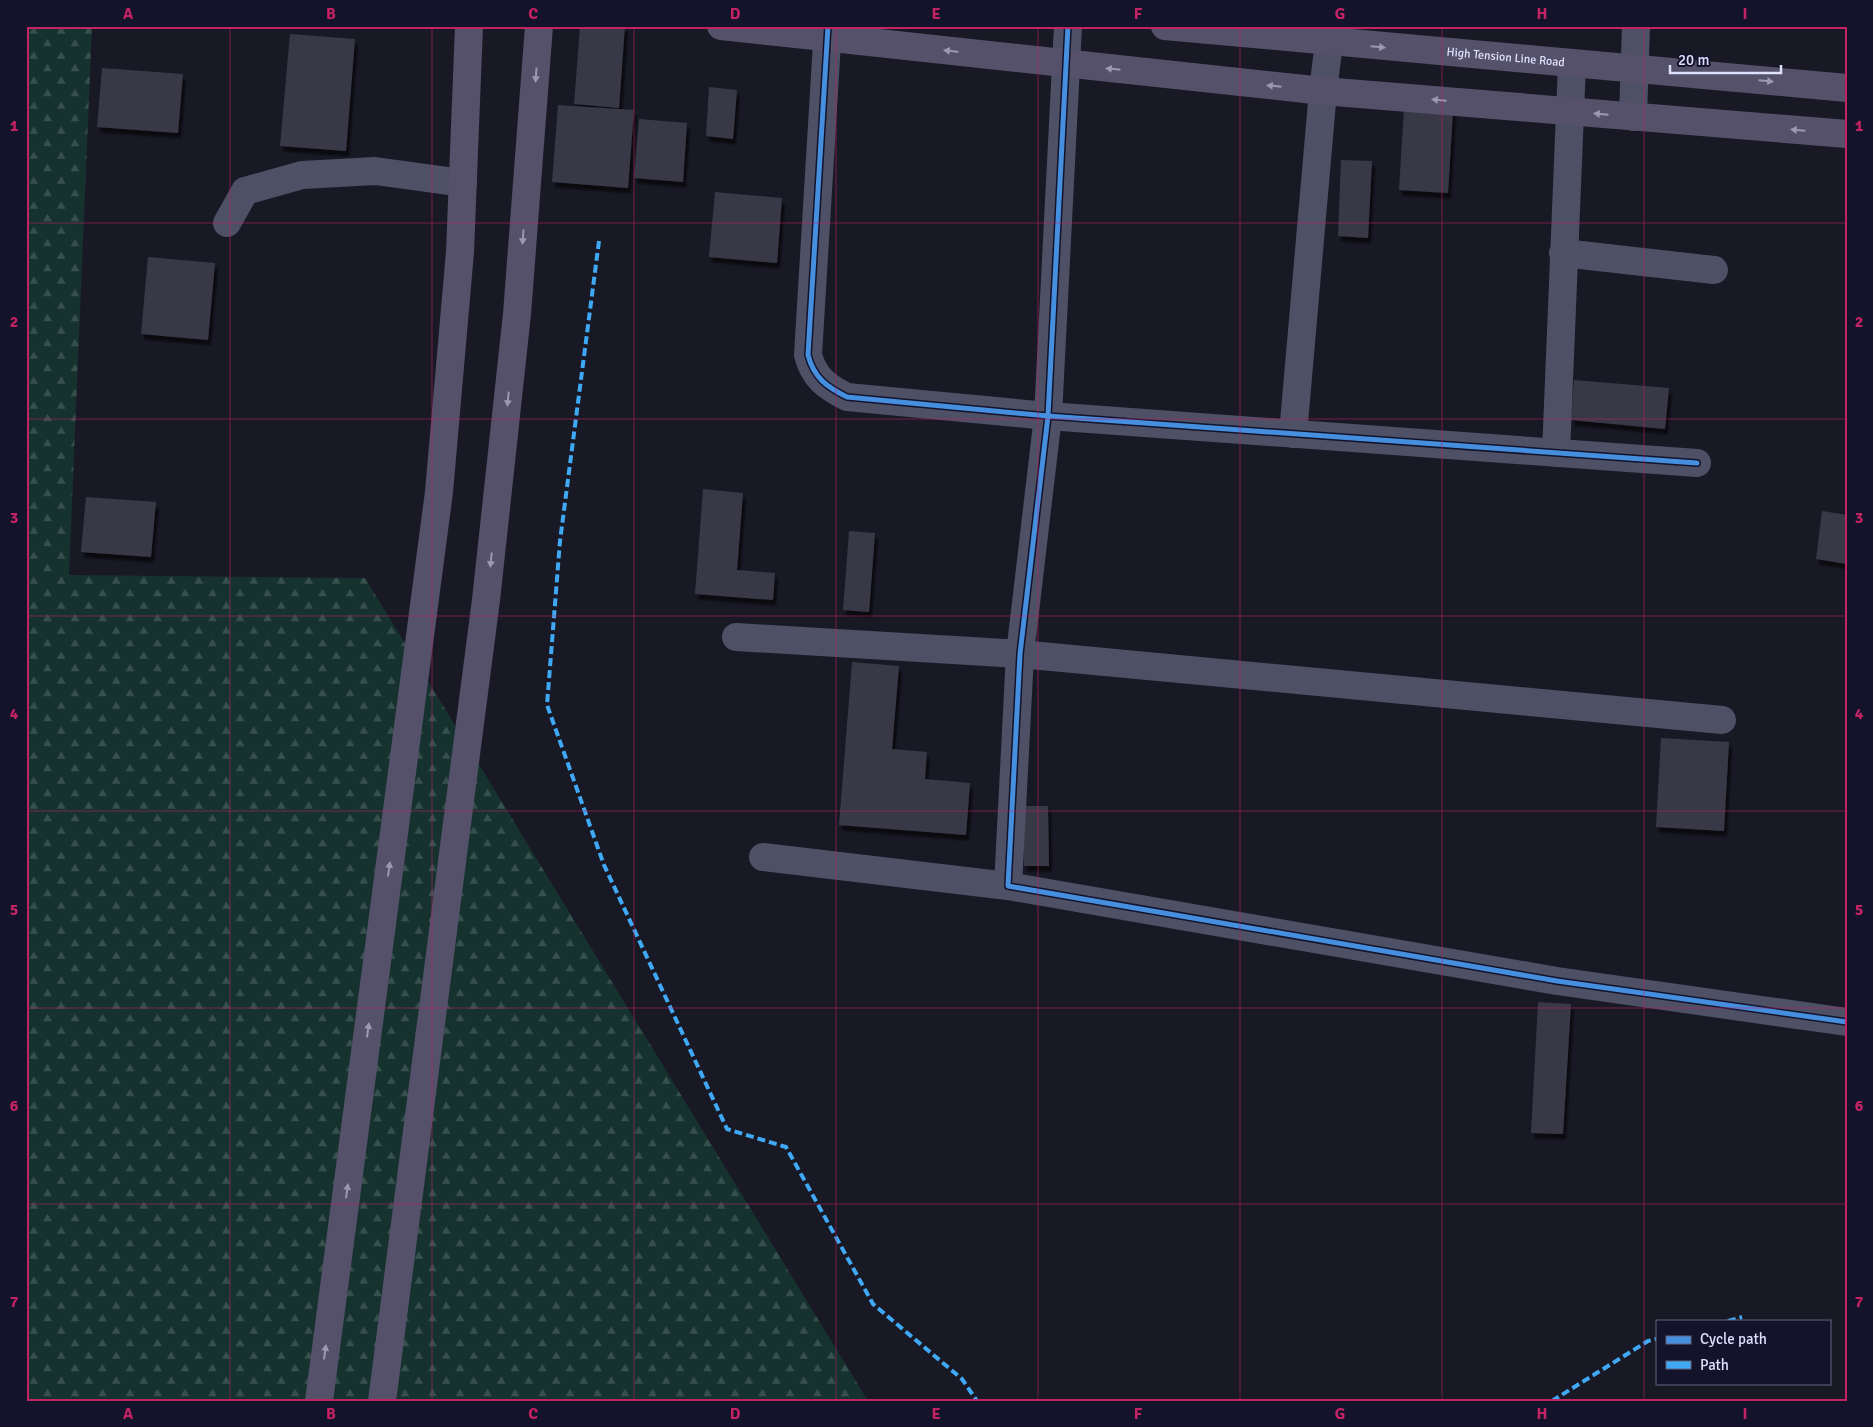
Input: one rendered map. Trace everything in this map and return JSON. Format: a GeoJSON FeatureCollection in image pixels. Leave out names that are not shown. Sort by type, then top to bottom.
{"type":"FeatureCollection","features":[{"type":"Feature","properties":{"kind":"main road"},"geometry":{"type":"LineString","coordinates":[[319,1401],[439,492],[460,252],[469,26]]}},
{"type":"Feature","properties":{"kind":"main road"},"geometry":{"type":"LineString","coordinates":[[382,1401],[486,600],[517,314],[539,26]]}},
{"type":"Feature","properties":{"kind":"main road"},"geometry":{"type":"LineString","coordinates":[[722,26],[828,31],[1065,64],[1323,91],[1847,134]]}},
{"type":"Feature","properties":{"kind":"main road","name":"High Tension Line Road"},"geometry":{"type":"LineString","coordinates":[[1165,26],[1330,34],[1572,64],[1847,88]]}},
{"type":"Feature","properties":{"kind":"street"},"geometry":{"type":"LineString","coordinates":[[1008,886],[1020,654],[1048,416],[1068,26]]}},
{"type":"Feature","properties":{"kind":"street"},"geometry":{"type":"LineString","coordinates":[[1634,117],[1636,26]]}},
{"type":"Feature","properties":{"kind":"street"},"geometry":{"type":"LineString","coordinates":[[828,31],[808,355],[816,377],[832,390],[848,397],[1048,416],[1697,463]]}},
{"type":"Feature","properties":{"kind":"street"},"geometry":{"type":"LineString","coordinates":[[1293,434],[1323,91],[1330,34]]}},
{"type":"Feature","properties":{"kind":"street"},"geometry":{"type":"LineString","coordinates":[[1556,453],[1572,64]]}},
{"type":"Feature","properties":{"kind":"street"},"geometry":{"type":"LineString","coordinates":[[227,223],[245,191],[302,176],[375,171],[463,183]]}},
{"type":"Feature","properties":{"kind":"street"},"geometry":{"type":"LineString","coordinates":[[1564,253],[1714,270]]}},
{"type":"Feature","properties":{"kind":"street"},"geometry":{"type":"LineString","coordinates":[[736,636],[1020,654],[1722,720]]}},
{"type":"Feature","properties":{"kind":"street"},"geometry":{"type":"LineString","coordinates":[[763,857],[1008,886],[1557,980],[1847,1022]]}},
{"type":"Feature","properties":{"kind":"green space"},"geometry":{"type":"Polygon","coordinates":[[[26,26],[92,26],[69,575],[365,578],[868,1401],[26,1401],[26,26]]]}},
{"type":"Feature","properties":{"kind":"building"},"geometry":{"type":"Polygon","coordinates":[[[580,26],[625,26],[619,108],[574,104],[580,26]]]}},
{"type":"Feature","properties":{"kind":"building"},"geometry":{"type":"Polygon","coordinates":[[[290,34],[355,39],[346,151],[280,146],[290,34]]]}},
{"type":"Feature","properties":{"kind":"building"},"geometry":{"type":"Polygon","coordinates":[[[102,68],[183,74],[178,133],[97,127],[102,68]]]}},
{"type":"Feature","properties":{"kind":"building"},"geometry":{"type":"Polygon","coordinates":[[[709,87],[737,90],[733,139],[706,136],[709,87]]]}},
{"type":"Feature","properties":{"kind":"building"},"geometry":{"type":"Polygon","coordinates":[[[558,105],[634,110],[628,188],[552,182],[558,105]]]}},
{"type":"Feature","properties":{"kind":"building"},"geometry":{"type":"Polygon","coordinates":[[[1404,108],[1453,111],[1448,193],[1399,190],[1404,108]]]}},
{"type":"Feature","properties":{"kind":"building"},"geometry":{"type":"Polygon","coordinates":[[[639,119],[687,123],[683,182],[634,178],[639,119]]]}},
{"type":"Feature","properties":{"kind":"building"},"geometry":{"type":"Polygon","coordinates":[[[1341,160],[1372,161],[1368,238],[1338,236],[1341,160]]]}},
{"type":"Feature","properties":{"kind":"building"},"geometry":{"type":"Polygon","coordinates":[[[715,192],[782,198],[777,263],[709,257],[715,192]]]}},
{"type":"Feature","properties":{"kind":"building"},"geometry":{"type":"Polygon","coordinates":[[[148,257],[215,263],[208,340],[141,334],[148,257]]]}},
{"type":"Feature","properties":{"kind":"building"},"geometry":{"type":"Polygon","coordinates":[[[1574,380],[1669,388],[1665,429],[1571,420],[1574,380]]]}},
{"type":"Feature","properties":{"kind":"building"},"geometry":{"type":"Polygon","coordinates":[[[703,489],[743,493],[737,570],[775,573],[773,600],[695,594],[703,489]]]}},
{"type":"Feature","properties":{"kind":"building"},"geometry":{"type":"Polygon","coordinates":[[[86,497],[156,502],[151,557],[81,552],[86,497]]]}},
{"type":"Feature","properties":{"kind":"building"},"geometry":{"type":"Polygon","coordinates":[[[1822,511],[1847,515],[1847,564],[1816,559],[1822,511]]]}},
{"type":"Feature","properties":{"kind":"building"},"geometry":{"type":"Polygon","coordinates":[[[849,531],[875,533],[869,612],[843,610],[849,531]]]}},
{"type":"Feature","properties":{"kind":"building"},"geometry":{"type":"Polygon","coordinates":[[[852,662],[899,666],[892,749],[927,752],[925,779],[970,783],[966,835],[839,825],[852,662]]]}},
{"type":"Feature","properties":{"kind":"building"},"geometry":{"type":"Polygon","coordinates":[[[1661,738],[1729,742],[1724,831],[1656,827],[1661,738]]]}},
{"type":"Feature","properties":{"kind":"building"},"geometry":{"type":"Polygon","coordinates":[[[1023,806],[1048,806],[1049,866],[1024,866],[1023,806]]]}},
{"type":"Feature","properties":{"kind":"building"},"geometry":{"type":"Polygon","coordinates":[[[1538,1002],[1571,1004],[1563,1134],[1531,1133],[1538,1002]]]}},
{"type":"Feature","properties":{"kind":"marked path"},"geometry":{"type":"LineString","coordinates":[[599,241],[560,541],[547,705],[604,865],[727,1129],[786,1147],[873,1304],[962,1379],[977,1401]]}},
{"type":"Feature","properties":{"kind":"marked path"},"geometry":{"type":"LineString","coordinates":[[1732,1320],[1742,1317]]}},
{"type":"Feature","properties":{"kind":"marked path"},"geometry":{"type":"LineString","coordinates":[[1552,1401],[1648,1341],[1656,1339]]}},
{"type":"Feature","properties":{"kind":"cycle path"},"geometry":{"type":"LineString","coordinates":[[828,26],[808,355],[814,370],[822,381],[847,397],[1048,416],[1697,463]]}},
{"type":"Feature","properties":{"kind":"cycle path"},"geometry":{"type":"LineString","coordinates":[[1068,26],[1048,416],[1020,654],[1008,886],[1557,981],[1847,1022]]}}]}
